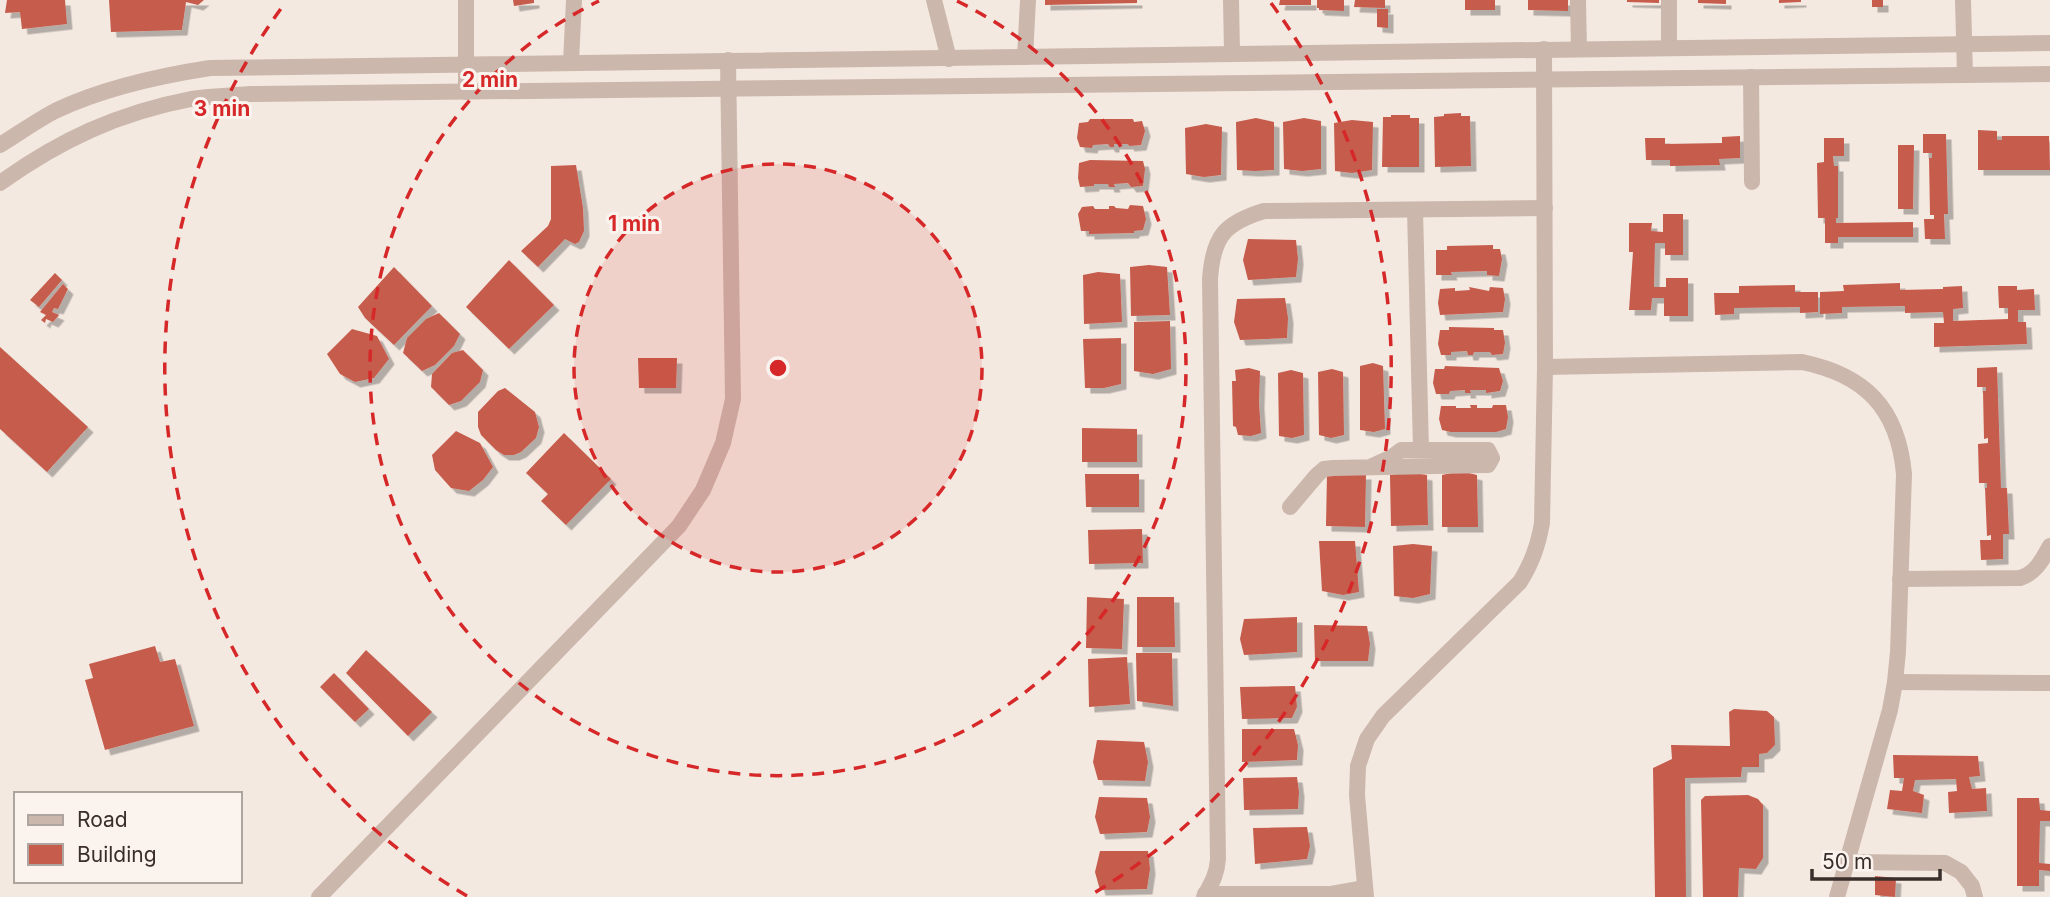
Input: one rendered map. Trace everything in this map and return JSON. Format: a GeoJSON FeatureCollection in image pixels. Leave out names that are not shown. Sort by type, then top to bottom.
{"type":"FeatureCollection","features":[{"type":"Feature","properties":{"kind":"street"},"geometry":{"type":"LineString","coordinates":[[466,0],[466,92]]}},
{"type":"Feature","properties":{"kind":"street"},"geometry":{"type":"LineString","coordinates":[[571,62],[574,0]]}},
{"type":"Feature","properties":{"kind":"street"},"geometry":{"type":"LineString","coordinates":[[934,0],[949,59]]}},
{"type":"Feature","properties":{"kind":"street"},"geometry":{"type":"LineString","coordinates":[[1026,57],[1027,0]]}},
{"type":"Feature","properties":{"kind":"street"},"geometry":{"type":"LineString","coordinates":[[1231,0],[1232,54]]}},
{"type":"Feature","properties":{"kind":"street"},"geometry":{"type":"LineString","coordinates":[[1578,0],[1579,49]]}},
{"type":"Feature","properties":{"kind":"street"},"geometry":{"type":"LineString","coordinates":[[1669,0],[1669,48]]}},
{"type":"Feature","properties":{"kind":"street"},"geometry":{"type":"LineString","coordinates":[[1963,0],[1965,75]]}},
{"type":"Feature","properties":{"kind":"street"},"geometry":{"type":"LineString","coordinates":[[0,145],[55,111],[118,88],[172,74],[210,68],[2050,43]]}},
{"type":"Feature","properties":{"kind":"street"},"geometry":{"type":"LineString","coordinates":[[1204,895],[1366,892],[1357,794],[1358,766],[1367,739],[1383,716],[1520,582],[1531,564],[1539,544],[1542,523],[1545,367],[1544,49]]}},
{"type":"Feature","properties":{"kind":"street"},"geometry":{"type":"LineString","coordinates":[[319,897],[679,526],[703,490],[723,443],[733,399],[728,60]]}},
{"type":"Feature","properties":{"kind":"street"},"geometry":{"type":"LineString","coordinates":[[0,183],[33,159],[84,132],[138,112],[193,99],[250,94],[2050,74]]}},
{"type":"Feature","properties":{"kind":"street"},"geometry":{"type":"LineString","coordinates":[[1751,78],[1752,182]]}},
{"type":"Feature","properties":{"kind":"street"},"geometry":{"type":"LineString","coordinates":[[1204,895],[1213,884],[1218,859],[1210,279],[1212,255],[1222,234],[1241,218],[1264,212],[1545,208]]}},
{"type":"Feature","properties":{"kind":"street"},"geometry":{"type":"LineString","coordinates":[[1415,210],[1421,450]]}},
{"type":"Feature","properties":{"kind":"street"},"geometry":{"type":"LineString","coordinates":[[1545,367],[1802,362],[1826,367],[1849,377],[1869,393],[1885,412],[1902,453],[1898,652],[1890,710],[1837,897]]}},
{"type":"Feature","properties":{"kind":"street"},"geometry":{"type":"LineString","coordinates":[[1290,507],[1324,470],[1370,467],[1438,458],[1421,450],[1401,450],[1370,467]]}},
{"type":"Feature","properties":{"kind":"street"},"geometry":{"type":"LineString","coordinates":[[1900,579],[2020,578],[2035,570],[2050,546]]}},
{"type":"Feature","properties":{"kind":"street"},"geometry":{"type":"LineString","coordinates":[[1895,682],[2050,683]]}},
{"type":"Feature","properties":{"kind":"street"},"geometry":{"type":"LineString","coordinates":[[1848,862],[1945,863],[1961,872],[1972,886],[1975,897]]}},
{"type":"Feature","properties":{"kind":"building"},"geometry":{"type":"Polygon","coordinates":[[[7,0],[65,0],[67,24],[22,29],[20,12],[5,13],[7,0]]]}},
{"type":"Feature","properties":{"kind":"building"},"geometry":{"type":"Polygon","coordinates":[[[109,0],[204,0],[198,5],[186,2],[182,30],[111,32],[109,0]]]}},
{"type":"Feature","properties":{"kind":"building"},"geometry":{"type":"Polygon","coordinates":[[[513,0],[534,0],[534,3],[514,6],[513,0]]]}},
{"type":"Feature","properties":{"kind":"building"},"geometry":{"type":"Polygon","coordinates":[[[1045,0],[1137,0],[1137,3],[1045,5],[1045,0]]]}},
{"type":"Feature","properties":{"kind":"building"},"geometry":{"type":"Polygon","coordinates":[[[1280,0],[1311,0],[1311,5],[1279,5],[1280,0]]]}},
{"type":"Feature","properties":{"kind":"building"},"geometry":{"type":"Polygon","coordinates":[[[1317,0],[1344,0],[1344,11],[1319,10],[1317,0]]]}},
{"type":"Feature","properties":{"kind":"building"},"geometry":{"type":"Polygon","coordinates":[[[1355,0],[1385,0],[1385,8],[1354,7],[1355,0]]]}},
{"type":"Feature","properties":{"kind":"building"},"geometry":{"type":"Polygon","coordinates":[[[1465,0],[1495,0],[1495,10],[1465,10],[1465,0]]]}},
{"type":"Feature","properties":{"kind":"building"},"geometry":{"type":"Polygon","coordinates":[[[1528,0],[1568,0],[1568,11],[1528,10],[1528,0]]]}},
{"type":"Feature","properties":{"kind":"building"},"geometry":{"type":"Polygon","coordinates":[[[1659,0],[1659,3],[1627,2],[1659,0]]]}},
{"type":"Feature","properties":{"kind":"building"},"geometry":{"type":"Polygon","coordinates":[[[1698,0],[1726,0],[1726,4],[1698,3],[1698,0]]]}},
{"type":"Feature","properties":{"kind":"building"},"geometry":{"type":"Polygon","coordinates":[[[1779,0],[1801,0],[1801,2],[1779,3],[1779,0]]]}},
{"type":"Feature","properties":{"kind":"building"},"geometry":{"type":"Polygon","coordinates":[[[1872,0],[1883,0],[1883,7],[1872,7],[1872,0]]]}},
{"type":"Feature","properties":{"kind":"building"},"geometry":{"type":"Polygon","coordinates":[[[1377,9],[1388,9],[1388,28],[1377,27],[1377,9]]]}},
{"type":"Feature","properties":{"kind":"building"},"geometry":{"type":"Polygon","coordinates":[[[1461,113],[1461,116],[1470,116],[1471,166],[1435,167],[1434,117],[1461,113]]]}},
{"type":"Feature","properties":{"kind":"building"},"geometry":{"type":"Polygon","coordinates":[[[1391,115],[1419,118],[1419,167],[1382,167],[1383,117],[1391,115]]]}},
{"type":"Feature","properties":{"kind":"building"},"geometry":{"type":"Polygon","coordinates":[[[1256,118],[1274,122],[1274,170],[1237,170],[1236,122],[1256,118]]]}},
{"type":"Feature","properties":{"kind":"building"},"geometry":{"type":"Polygon","coordinates":[[[1304,118],[1321,121],[1321,169],[1284,169],[1283,122],[1304,118]]]}},
{"type":"Feature","properties":{"kind":"building"},"geometry":{"type":"Polygon","coordinates":[[[1090,119],[1142,121],[1145,131],[1141,145],[1080,147],[1077,138],[1079,123],[1088,122],[1090,119]]]}},
{"type":"Feature","properties":{"kind":"building"},"geometry":{"type":"Polygon","coordinates":[[[1352,120],[1373,122],[1372,170],[1352,173],[1335,171],[1334,123],[1352,120]]]}},
{"type":"Feature","properties":{"kind":"building"},"geometry":{"type":"Polygon","coordinates":[[[1206,124],[1222,127],[1221,175],[1204,177],[1186,174],[1185,128],[1206,124]]]}},
{"type":"Feature","properties":{"kind":"building"},"geometry":{"type":"Polygon","coordinates":[[[1978,130],[1997,131],[1997,140],[2002,140],[2002,136],[2049,136],[2050,170],[1978,170],[1978,130]]]}},
{"type":"Feature","properties":{"kind":"building"},"geometry":{"type":"Polygon","coordinates":[[[1923,134],[1946,134],[1948,214],[1944,214],[1945,239],[1925,239],[1924,219],[1934,219],[1934,215],[1930,215],[1929,158],[1932,158],[1932,153],[1923,153],[1923,134]]]}},
{"type":"Feature","properties":{"kind":"building"},"geometry":{"type":"Polygon","coordinates":[[[1740,136],[1740,158],[1719,159],[1720,165],[1670,166],[1670,160],[1646,160],[1645,138],[1665,138],[1665,144],[1722,143],[1722,137],[1740,136]]]}},
{"type":"Feature","properties":{"kind":"building"},"geometry":{"type":"Polygon","coordinates":[[[1824,138],[1844,138],[1844,156],[1833,156],[1834,166],[1838,166],[1836,223],[1913,222],[1913,237],[1838,237],[1838,243],[1825,243],[1825,218],[1818,218],[1817,163],[1824,162],[1824,138]]]}},
{"type":"Feature","properties":{"kind":"building"},"geometry":{"type":"Polygon","coordinates":[[[1898,145],[1914,145],[1913,209],[1898,209],[1898,145]]]}},
{"type":"Feature","properties":{"kind":"building"},"geometry":{"type":"Polygon","coordinates":[[[1090,160],[1143,161],[1143,186],[1131,187],[1128,183],[1114,184],[1115,187],[1094,184],[1080,187],[1079,163],[1090,160]]]}},
{"type":"Feature","properties":{"kind":"building"},"geometry":{"type":"Polygon","coordinates":[[[576,165],[584,231],[579,242],[575,244],[565,239],[538,267],[521,251],[548,226],[551,219],[551,166],[576,165]]]}},
{"type":"Feature","properties":{"kind":"building"},"geometry":{"type":"Polygon","coordinates":[[[1130,205],[1143,206],[1146,219],[1143,230],[1134,233],[1089,234],[1089,231],[1081,231],[1078,214],[1082,207],[1109,209],[1109,206],[1114,206],[1128,209],[1130,205]]]}},
{"type":"Feature","properties":{"kind":"building"},"geometry":{"type":"Polygon","coordinates":[[[1663,214],[1683,214],[1683,255],[1665,255],[1665,243],[1655,243],[1654,287],[1666,287],[1666,278],[1688,278],[1688,316],[1664,316],[1664,298],[1652,298],[1651,310],[1629,310],[1633,252],[1629,252],[1629,223],[1652,223],[1651,231],[1663,232],[1663,214]]]}},
{"type":"Feature","properties":{"kind":"building"},"geometry":{"type":"Polygon","coordinates":[[[1248,239],[1296,240],[1296,277],[1248,280],[1243,260],[1248,239]]]}},
{"type":"Feature","properties":{"kind":"building"},"geometry":{"type":"Polygon","coordinates":[[[1493,245],[1493,249],[1500,249],[1502,259],[1499,276],[1487,275],[1487,271],[1436,275],[1436,250],[1447,250],[1447,246],[1493,245]]]}},
{"type":"Feature","properties":{"kind":"building"},"geometry":{"type":"Polygon","coordinates":[[[509,260],[554,305],[509,349],[466,307],[509,260]]]}},
{"type":"Feature","properties":{"kind":"building"},"geometry":{"type":"Polygon","coordinates":[[[394,267],[432,306],[394,345],[365,318],[358,307],[394,267]]]}},
{"type":"Feature","properties":{"kind":"building"},"geometry":{"type":"Polygon","coordinates":[[[1130,267],[1167,267],[1170,315],[1131,316],[1130,267]]]}},
{"type":"Feature","properties":{"kind":"building"},"geometry":{"type":"Polygon","coordinates":[[[1098,272],[1120,274],[1122,322],[1084,324],[1083,275],[1098,272]]]}},
{"type":"Feature","properties":{"kind":"building"},"geometry":{"type":"Polygon","coordinates":[[[55,273],[62,280],[39,307],[30,300],[55,273]]]}},
{"type":"Feature","properties":{"kind":"building"},"geometry":{"type":"Polygon","coordinates":[[[1900,283],[1900,290],[1962,286],[1963,308],[1953,309],[1953,321],[2008,319],[2008,308],[1999,308],[1998,286],[2017,286],[2017,290],[2034,289],[2035,310],[2018,310],[2018,322],[2026,322],[2027,344],[1934,347],[1934,323],[1944,323],[1943,312],[1905,313],[1905,306],[1842,307],[1842,313],[1820,314],[1820,292],[1844,291],[1843,285],[1900,283]]]}},
{"type":"Feature","properties":{"kind":"building"},"geometry":{"type":"Polygon","coordinates":[[[63,284],[68,289],[58,309],[54,308],[52,312],[59,315],[53,322],[46,319],[45,323],[41,320],[46,315],[40,312],[63,284]]]}},
{"type":"Feature","properties":{"kind":"building"},"geometry":{"type":"Polygon","coordinates":[[[1795,285],[1795,292],[1818,292],[1818,312],[1800,313],[1800,307],[1734,308],[1734,314],[1715,315],[1714,293],[1739,293],[1739,286],[1795,285]]]}},
{"type":"Feature","properties":{"kind":"building"},"geometry":{"type":"Polygon","coordinates":[[[1469,287],[1489,291],[1490,287],[1503,288],[1503,312],[1440,315],[1440,289],[1470,290],[1469,287]]]}},
{"type":"Feature","properties":{"kind":"building"},"geometry":{"type":"Polygon","coordinates":[[[1285,298],[1287,338],[1240,340],[1234,322],[1237,299],[1285,298]]]}},
{"type":"Feature","properties":{"kind":"building"},"geometry":{"type":"Polygon","coordinates":[[[439,313],[460,334],[454,346],[435,365],[422,371],[403,353],[407,338],[426,319],[439,313]]]}},
{"type":"Feature","properties":{"kind":"building"},"geometry":{"type":"Polygon","coordinates":[[[1170,321],[1171,369],[1153,374],[1134,371],[1134,322],[1170,321]]]}},
{"type":"Feature","properties":{"kind":"building"},"geometry":{"type":"Polygon","coordinates":[[[1449,327],[1503,330],[1503,354],[1474,352],[1473,355],[1468,355],[1467,351],[1441,355],[1438,344],[1440,330],[1449,330],[1449,327]]]}},
{"type":"Feature","properties":{"kind":"building"},"geometry":{"type":"Polygon","coordinates":[[[352,329],[377,336],[389,359],[374,378],[355,382],[340,374],[327,354],[352,329]]]}},
{"type":"Feature","properties":{"kind":"building"},"geometry":{"type":"Polygon","coordinates":[[[1121,338],[1121,384],[1085,388],[1083,339],[1121,338]]]}},
{"type":"Feature","properties":{"kind":"building"},"geometry":{"type":"Polygon","coordinates":[[[0,347],[88,427],[47,472],[0,429],[0,347]]]}},
{"type":"Feature","properties":{"kind":"building"},"geometry":{"type":"Polygon","coordinates":[[[463,350],[483,370],[480,382],[461,401],[449,405],[431,387],[432,374],[452,353],[463,350]]]}},
{"type":"Feature","properties":{"kind":"building"},"geometry":{"type":"Polygon","coordinates":[[[638,358],[677,358],[676,388],[639,388],[638,358]]]}},
{"type":"Feature","properties":{"kind":"building"},"geometry":{"type":"Polygon","coordinates":[[[1373,363],[1383,366],[1385,429],[1374,432],[1360,430],[1360,366],[1373,363]]]}},
{"type":"Feature","properties":{"kind":"building"},"geometry":{"type":"Polygon","coordinates":[[[1445,366],[1499,368],[1503,381],[1500,391],[1486,393],[1486,390],[1470,390],[1471,393],[1465,393],[1465,390],[1436,394],[1433,383],[1435,369],[1444,369],[1445,366]]]}},
{"type":"Feature","properties":{"kind":"building"},"geometry":{"type":"Polygon","coordinates":[[[1997,367],[2001,488],[2007,488],[2009,534],[2003,534],[2003,559],[1981,560],[1980,540],[1991,540],[1991,535],[1987,536],[1987,483],[1979,483],[1978,444],[1988,443],[1988,438],[1984,439],[1983,391],[1986,391],[1986,387],[1977,387],[1977,368],[1997,367]]]}},
{"type":"Feature","properties":{"kind":"building"},"geometry":{"type":"Polygon","coordinates":[[[1249,368],[1260,371],[1261,433],[1251,436],[1238,435],[1236,427],[1233,426],[1232,381],[1236,381],[1235,370],[1249,368]]]}},
{"type":"Feature","properties":{"kind":"building"},"geometry":{"type":"Polygon","coordinates":[[[1332,369],[1343,372],[1344,435],[1331,438],[1319,435],[1318,372],[1332,369]]]}},
{"type":"Feature","properties":{"kind":"building"},"geometry":{"type":"Polygon","coordinates":[[[1291,370],[1303,373],[1304,435],[1292,438],[1279,436],[1278,373],[1291,370]]]}},
{"type":"Feature","properties":{"kind":"building"},"geometry":{"type":"Polygon","coordinates":[[[505,388],[535,412],[539,427],[536,438],[514,455],[504,455],[496,450],[481,435],[478,427],[478,412],[498,391],[505,388]]]}},
{"type":"Feature","properties":{"kind":"building"},"geometry":{"type":"Polygon","coordinates":[[[1470,405],[1492,408],[1493,405],[1506,405],[1506,429],[1496,432],[1442,430],[1439,419],[1441,406],[1471,408],[1470,405]]]}},
{"type":"Feature","properties":{"kind":"building"},"geometry":{"type":"Polygon","coordinates":[[[1082,428],[1137,429],[1137,462],[1082,462],[1082,428]]]}},
{"type":"Feature","properties":{"kind":"building"},"geometry":{"type":"Polygon","coordinates":[[[456,431],[480,443],[493,467],[483,480],[469,491],[451,488],[435,470],[432,455],[456,431]]]}},
{"type":"Feature","properties":{"kind":"building"},"geometry":{"type":"Polygon","coordinates":[[[564,433],[611,479],[566,525],[541,501],[548,494],[526,473],[564,433]]]}},
{"type":"Feature","properties":{"kind":"building"},"geometry":{"type":"Polygon","coordinates":[[[1460,471],[1477,475],[1478,527],[1442,527],[1442,475],[1460,471]]]}},
{"type":"Feature","properties":{"kind":"building"},"geometry":{"type":"Polygon","coordinates":[[[1408,472],[1427,475],[1428,525],[1391,526],[1390,475],[1408,472]]]}},
{"type":"Feature","properties":{"kind":"building"},"geometry":{"type":"Polygon","coordinates":[[[1085,474],[1139,474],[1139,507],[1086,507],[1085,474]]]}},
{"type":"Feature","properties":{"kind":"building"},"geometry":{"type":"Polygon","coordinates":[[[1327,474],[1366,474],[1365,527],[1326,526],[1327,474]]]}},
{"type":"Feature","properties":{"kind":"building"},"geometry":{"type":"Polygon","coordinates":[[[1142,529],[1143,563],[1089,564],[1088,530],[1142,529]]]}},
{"type":"Feature","properties":{"kind":"building"},"geometry":{"type":"Polygon","coordinates":[[[1319,541],[1355,541],[1359,592],[1343,595],[1322,591],[1319,541]]]}},
{"type":"Feature","properties":{"kind":"building"},"geometry":{"type":"Polygon","coordinates":[[[1393,546],[1432,546],[1430,594],[1413,598],[1394,596],[1393,546]]]}},
{"type":"Feature","properties":{"kind":"building"},"geometry":{"type":"Polygon","coordinates":[[[1087,597],[1124,599],[1122,649],[1086,648],[1087,597]]]}},
{"type":"Feature","properties":{"kind":"building"},"geometry":{"type":"Polygon","coordinates":[[[1137,597],[1174,597],[1175,647],[1137,647],[1137,597]]]}},
{"type":"Feature","properties":{"kind":"building"},"geometry":{"type":"Polygon","coordinates":[[[1297,617],[1297,652],[1244,655],[1240,639],[1244,619],[1297,617]]]}},
{"type":"Feature","properties":{"kind":"building"},"geometry":{"type":"Polygon","coordinates":[[[1314,625],[1367,626],[1370,644],[1368,661],[1315,661],[1314,625]]]}},
{"type":"Feature","properties":{"kind":"building"},"geometry":{"type":"Polygon","coordinates":[[[155,646],[160,662],[175,659],[194,726],[105,750],[85,680],[93,678],[89,664],[155,646]]]}},
{"type":"Feature","properties":{"kind":"building"},"geometry":{"type":"Polygon","coordinates":[[[366,650],[432,712],[408,736],[346,673],[366,650]]]}},
{"type":"Feature","properties":{"kind":"building"},"geometry":{"type":"Polygon","coordinates":[[[1136,653],[1172,653],[1173,706],[1137,701],[1136,653]]]}},
{"type":"Feature","properties":{"kind":"building"},"geometry":{"type":"Polygon","coordinates":[[[1127,657],[1130,704],[1089,707],[1088,659],[1127,657]]]}},
{"type":"Feature","properties":{"kind":"building"},"geometry":{"type":"Polygon","coordinates":[[[334,673],[369,709],[355,722],[320,687],[334,673]]]}},
{"type":"Feature","properties":{"kind":"building"},"geometry":{"type":"Polygon","coordinates":[[[1295,686],[1297,707],[1292,718],[1242,719],[1240,687],[1295,686]]]}},
{"type":"Feature","properties":{"kind":"building"},"geometry":{"type":"Polygon","coordinates":[[[1734,709],[1767,711],[1774,717],[1775,745],[1767,753],[1759,754],[1759,767],[1742,767],[1741,777],[1685,778],[1686,897],[1655,897],[1653,768],[1672,759],[1671,745],[1730,746],[1729,712],[1734,709]]]}},
{"type":"Feature","properties":{"kind":"building"},"geometry":{"type":"Polygon","coordinates":[[[1242,729],[1294,729],[1298,745],[1297,760],[1242,762],[1242,729]]]}},
{"type":"Feature","properties":{"kind":"building"},"geometry":{"type":"Polygon","coordinates":[[[1097,740],[1144,742],[1148,762],[1145,781],[1098,780],[1093,762],[1097,740]]]}},
{"type":"Feature","properties":{"kind":"building"},"geometry":{"type":"Polygon","coordinates":[[[1893,755],[1978,756],[1980,776],[1969,777],[1972,789],[1986,788],[1987,811],[1949,813],[1948,792],[1957,791],[1956,779],[1915,780],[1913,791],[1924,795],[1922,813],[1887,809],[1890,790],[1902,791],[1904,778],[1894,778],[1893,755]]]}},
{"type":"Feature","properties":{"kind":"building"},"geometry":{"type":"Polygon","coordinates":[[[1297,777],[1298,809],[1244,810],[1243,778],[1297,777]]]}},
{"type":"Feature","properties":{"kind":"building"},"geometry":{"type":"Polygon","coordinates":[[[1748,795],[1758,799],[1763,805],[1763,858],[1756,869],[1739,868],[1738,897],[1703,897],[1701,800],[1705,796],[1748,795]]]}},
{"type":"Feature","properties":{"kind":"building"},"geometry":{"type":"Polygon","coordinates":[[[1099,797],[1147,798],[1150,817],[1147,832],[1100,834],[1095,817],[1099,797]]]}},
{"type":"Feature","properties":{"kind":"building"},"geometry":{"type":"Polygon","coordinates":[[[2017,798],[2039,798],[2040,810],[2050,811],[2050,821],[2040,821],[2039,863],[2050,864],[2050,871],[2039,870],[2039,886],[2017,886],[2017,798]]]}},
{"type":"Feature","properties":{"kind":"building"},"geometry":{"type":"Polygon","coordinates":[[[1307,827],[1310,846],[1307,859],[1255,864],[1253,828],[1307,827]]]}},
{"type":"Feature","properties":{"kind":"building"},"geometry":{"type":"Polygon","coordinates":[[[1100,851],[1148,851],[1150,869],[1147,889],[1100,890],[1095,872],[1100,851]]]}},
{"type":"Feature","properties":{"kind":"building"},"geometry":{"type":"Polygon","coordinates":[[[1875,876],[1896,878],[1895,897],[1875,895],[1875,876]]]}}]}
